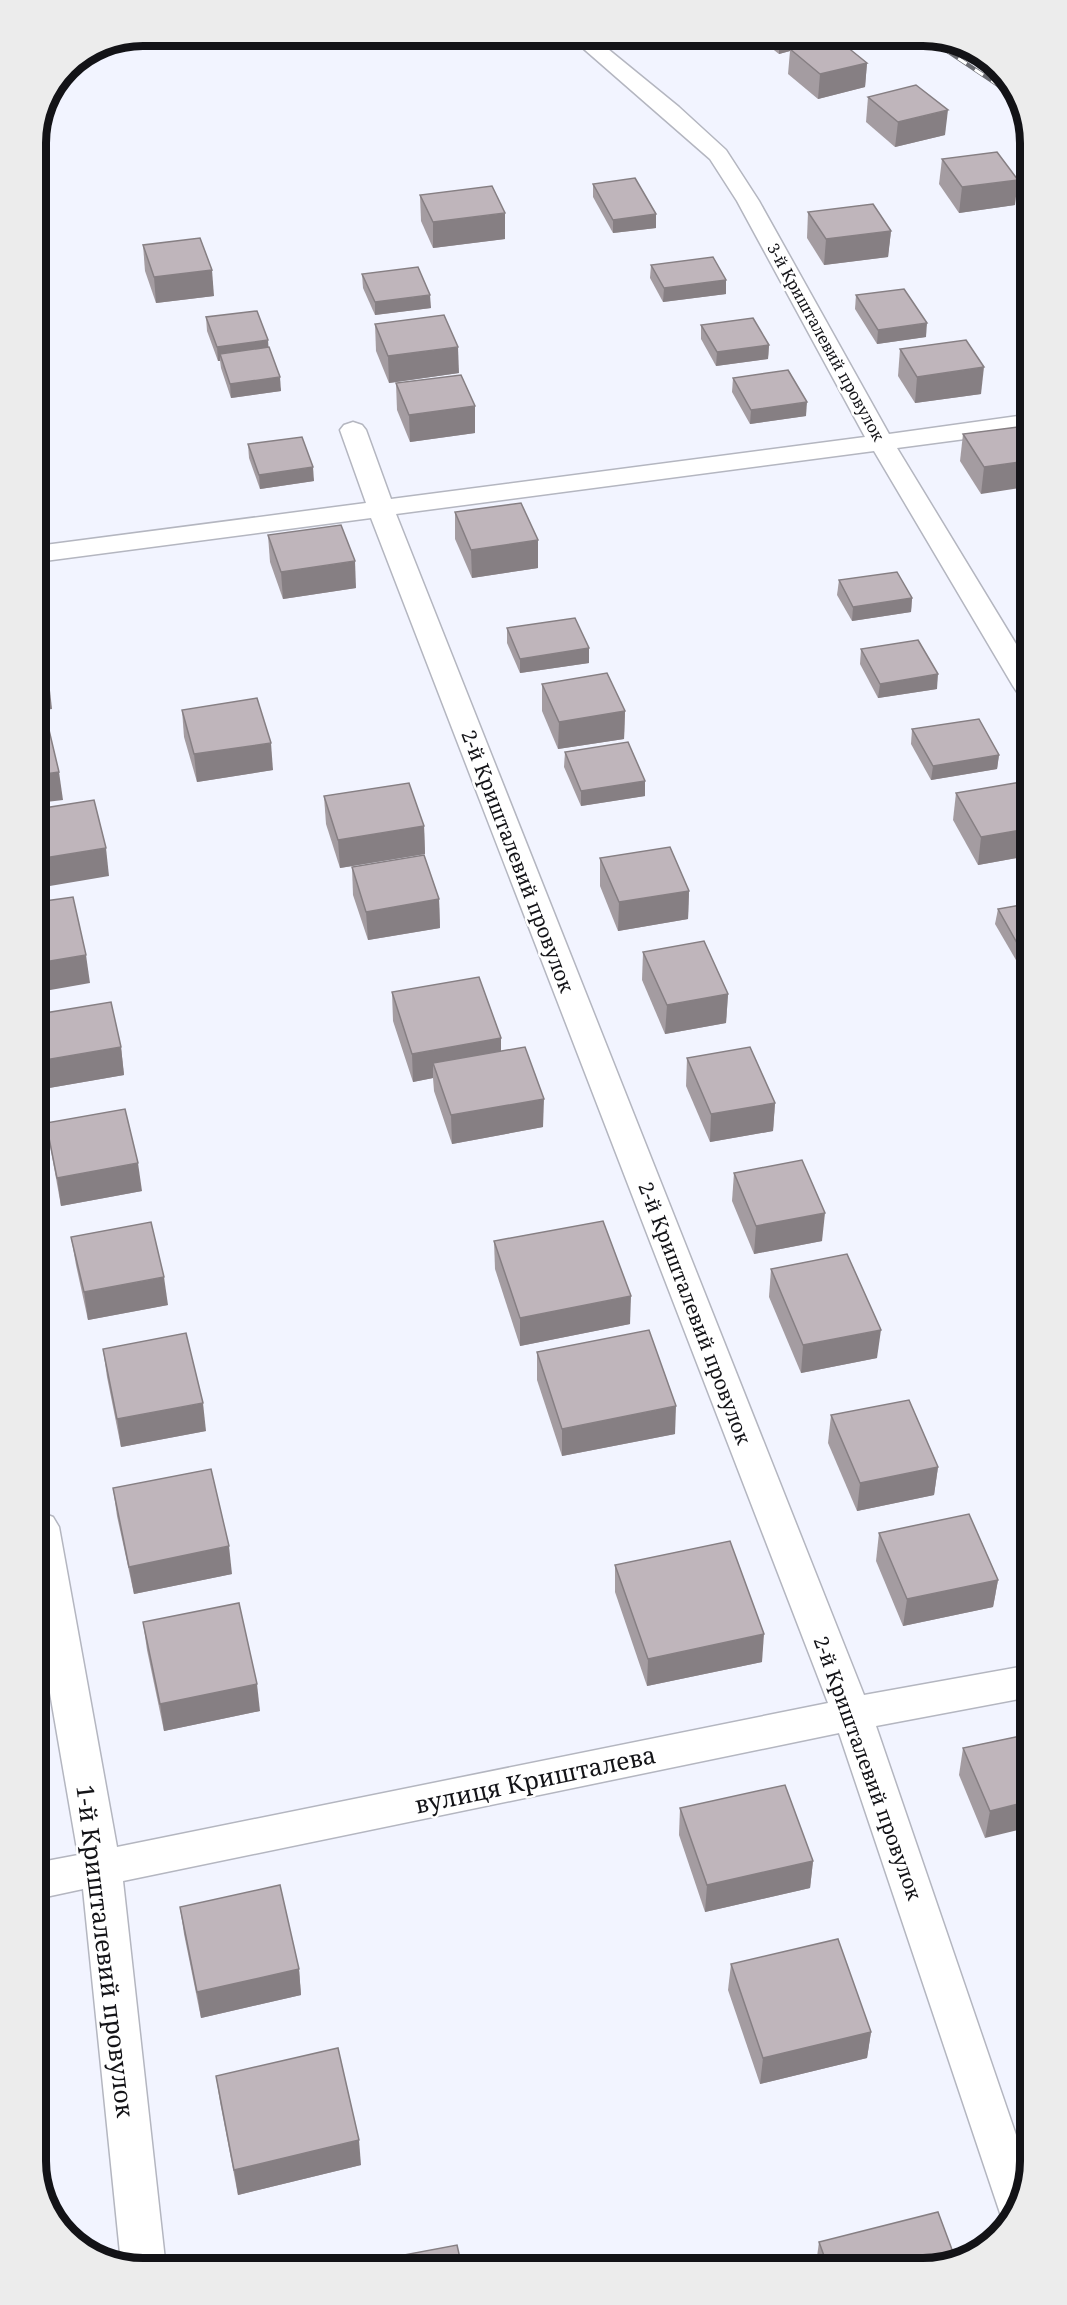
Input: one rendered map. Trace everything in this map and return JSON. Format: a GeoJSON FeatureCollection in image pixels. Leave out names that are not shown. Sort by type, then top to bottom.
{"type":"FeatureCollection","features":[{"type":"Feature","properties":{"kind":"street","name":"3-й Кришталевий провулок"},"geometry":{"type":"LineString","coordinates":[[592,47],[671,112],[718,155],[748,201],[881,442],[1021,676]]}},
{"type":"Feature","properties":{"kind":"street"},"geometry":{"type":"LineString","coordinates":[[47,553],[1021,424]]}},
{"type":"Feature","properties":{"kind":"street","name":"2-й Кришталевий провулок"},"geometry":{"type":"LineString","coordinates":[[353,430],[381,509],[852,1714],[1014,2193]]}},
{"type":"Feature","properties":{"kind":"street","name":"1-й Кришталевий провулок"},"geometry":{"type":"LineString","coordinates":[[46,1562],[101,1868],[143,2258]]}},
{"type":"Feature","properties":{"kind":"street","name":"вулиця Кришталева"},"geometry":{"type":"LineString","coordinates":[[46,1879],[852,1714],[1021,1683]]}},
{"type":"Feature","properties":{"kind":"building"},"geometry":{"type":"Polygon","coordinates":[[[799,47],[847,47],[867,63],[820,74],[790,49],[799,47]]]}},
{"type":"Feature","properties":{"kind":"building"},"geometry":{"type":"Polygon","coordinates":[[[916,85],[948,110],[898,122],[868,97],[916,85]]]}},
{"type":"Feature","properties":{"kind":"building"},"geometry":{"type":"Polygon","coordinates":[[[997,152],[1018,180],[962,187],[942,159],[997,152]]]}},
{"type":"Feature","properties":{"kind":"building"},"geometry":{"type":"Polygon","coordinates":[[[635,178],[656,214],[613,220],[593,184],[635,178]]]}},
{"type":"Feature","properties":{"kind":"building"},"geometry":{"type":"Polygon","coordinates":[[[492,186],[505,213],[433,222],[420,195],[492,186]]]}},
{"type":"Feature","properties":{"kind":"building"},"geometry":{"type":"Polygon","coordinates":[[[873,204],[891,231],[826,239],[808,212],[873,204]]]}},
{"type":"Feature","properties":{"kind":"building"},"geometry":{"type":"Polygon","coordinates":[[[200,238],[212,270],[154,277],[143,245],[200,238]]]}},
{"type":"Feature","properties":{"kind":"building"},"geometry":{"type":"Polygon","coordinates":[[[713,257],[726,280],[664,288],[651,265],[713,257]]]}},
{"type":"Feature","properties":{"kind":"building"},"geometry":{"type":"Polygon","coordinates":[[[418,267],[430,295],[375,302],[362,274],[418,267]]]}},
{"type":"Feature","properties":{"kind":"building"},"geometry":{"type":"Polygon","coordinates":[[[904,289],[927,323],[878,330],[856,295],[904,289]]]}},
{"type":"Feature","properties":{"kind":"building"},"geometry":{"type":"Polygon","coordinates":[[[257,311],[268,340],[217,347],[206,317],[257,311]]]}},
{"type":"Feature","properties":{"kind":"building"},"geometry":{"type":"Polygon","coordinates":[[[444,315],[458,347],[388,356],[375,324],[444,315]]]}},
{"type":"Feature","properties":{"kind":"building"},"geometry":{"type":"Polygon","coordinates":[[[753,318],[769,345],[717,352],[701,325],[753,318]]]}},
{"type":"Feature","properties":{"kind":"building"},"geometry":{"type":"Polygon","coordinates":[[[966,340],[984,367],[917,377],[900,349],[966,340]]]}},
{"type":"Feature","properties":{"kind":"building"},"geometry":{"type":"Polygon","coordinates":[[[269,347],[280,377],[230,384],[220,354],[269,347]]]}},
{"type":"Feature","properties":{"kind":"building"},"geometry":{"type":"Polygon","coordinates":[[[788,370],[807,402],[751,410],[733,378],[788,370]]]}},
{"type":"Feature","properties":{"kind":"building"},"geometry":{"type":"Polygon","coordinates":[[[461,375],[475,406],[409,415],[396,383],[461,375]]]}},
{"type":"Feature","properties":{"kind":"building"},"geometry":{"type":"Polygon","coordinates":[[[1021,427],[1021,462],[984,467],[963,434],[1021,427]]]}},
{"type":"Feature","properties":{"kind":"building"},"geometry":{"type":"Polygon","coordinates":[[[302,437],[313,467],[259,475],[248,444],[302,437]]]}},
{"type":"Feature","properties":{"kind":"building"},"geometry":{"type":"Polygon","coordinates":[[[521,503],[538,540],[471,550],[455,512],[521,503]]]}},
{"type":"Feature","properties":{"kind":"building"},"geometry":{"type":"Polygon","coordinates":[[[341,525],[355,561],[281,572],[268,535],[341,525]]]}},
{"type":"Feature","properties":{"kind":"building"},"geometry":{"type":"Polygon","coordinates":[[[897,572],[912,598],[853,607],[839,580],[897,572]]]}},
{"type":"Feature","properties":{"kind":"building"},"geometry":{"type":"Polygon","coordinates":[[[575,618],[589,648],[520,659],[507,628],[575,618]]]}},
{"type":"Feature","properties":{"kind":"building"},"geometry":{"type":"Polygon","coordinates":[[[918,640],[938,674],[880,684],[861,649],[918,640]]]}},
{"type":"Feature","properties":{"kind":"building"},"geometry":{"type":"Polygon","coordinates":[[[607,673],[625,711],[559,722],[542,684],[607,673]]]}},
{"type":"Feature","properties":{"kind":"building"},"geometry":{"type":"Polygon","coordinates":[[[257,698],[271,743],[194,754],[182,710],[257,698]]]}},
{"type":"Feature","properties":{"kind":"building"},"geometry":{"type":"Polygon","coordinates":[[[979,719],[999,755],[933,766],[912,729],[979,719]]]}},
{"type":"Feature","properties":{"kind":"building"},"geometry":{"type":"Polygon","coordinates":[[[47,730],[49,730],[59,772],[47,774],[47,730]]]}},
{"type":"Feature","properties":{"kind":"building"},"geometry":{"type":"Polygon","coordinates":[[[628,742],[645,781],[581,791],[565,752],[628,742]]]}},
{"type":"Feature","properties":{"kind":"building"},"geometry":{"type":"Polygon","coordinates":[[[1021,782],[1021,830],[981,837],[956,793],[1021,782]]]}},
{"type":"Feature","properties":{"kind":"building"},"geometry":{"type":"Polygon","coordinates":[[[409,783],[424,826],[338,840],[324,796],[409,783]]]}},
{"type":"Feature","properties":{"kind":"building"},"geometry":{"type":"Polygon","coordinates":[[[94,800],[106,848],[47,858],[47,808],[94,800]]]}},
{"type":"Feature","properties":{"kind":"building"},"geometry":{"type":"Polygon","coordinates":[[[670,847],[689,891],[619,902],[600,858],[670,847]]]}},
{"type":"Feature","properties":{"kind":"building"},"geometry":{"type":"Polygon","coordinates":[[[424,855],[439,899],[366,912],[352,867],[424,855]]]}},
{"type":"Feature","properties":{"kind":"building"},"geometry":{"type":"Polygon","coordinates":[[[73,897],[86,955],[47,962],[47,901],[73,897]]]}},
{"type":"Feature","properties":{"kind":"building"},"geometry":{"type":"Polygon","coordinates":[[[1021,905],[1021,950],[998,909],[1021,905]]]}},
{"type":"Feature","properties":{"kind":"building"},"geometry":{"type":"Polygon","coordinates":[[[704,941],[728,994],[667,1005],[643,952],[704,941]]]}},
{"type":"Feature","properties":{"kind":"building"},"geometry":{"type":"Polygon","coordinates":[[[479,977],[501,1038],[412,1054],[392,992],[479,977]]]}},
{"type":"Feature","properties":{"kind":"building"},"geometry":{"type":"Polygon","coordinates":[[[111,1002],[121,1047],[47,1060],[47,1013],[111,1002]]]}},
{"type":"Feature","properties":{"kind":"building"},"geometry":{"type":"Polygon","coordinates":[[[525,1047],[544,1099],[451,1115],[433,1063],[525,1047]]]}},
{"type":"Feature","properties":{"kind":"building"},"geometry":{"type":"Polygon","coordinates":[[[750,1047],[775,1103],[711,1114],[687,1058],[750,1047]]]}},
{"type":"Feature","properties":{"kind":"building"},"geometry":{"type":"Polygon","coordinates":[[[125,1109],[138,1163],[57,1178],[47,1123],[125,1109]]]}},
{"type":"Feature","properties":{"kind":"building"},"geometry":{"type":"Polygon","coordinates":[[[802,1160],[825,1213],[756,1226],[734,1173],[802,1160]]]}},
{"type":"Feature","properties":{"kind":"building"},"geometry":{"type":"Polygon","coordinates":[[[603,1221],[631,1296],[520,1318],[494,1241],[603,1221]]]}},
{"type":"Feature","properties":{"kind":"building"},"geometry":{"type":"Polygon","coordinates":[[[151,1222],[164,1277],[84,1292],[71,1237],[151,1222]]]}},
{"type":"Feature","properties":{"kind":"building"},"geometry":{"type":"Polygon","coordinates":[[[847,1254],[881,1330],[803,1345],[771,1269],[847,1254]]]}},
{"type":"Feature","properties":{"kind":"building"},"geometry":{"type":"Polygon","coordinates":[[[649,1330],[676,1406],[562,1429],[537,1352],[649,1330]]]}},
{"type":"Feature","properties":{"kind":"building"},"geometry":{"type":"Polygon","coordinates":[[[186,1333],[203,1403],[117,1419],[103,1349],[186,1333]]]}},
{"type":"Feature","properties":{"kind":"building"},"geometry":{"type":"Polygon","coordinates":[[[909,1400],[938,1467],[860,1483],[831,1415],[909,1400]]]}},
{"type":"Feature","properties":{"kind":"building"},"geometry":{"type":"Polygon","coordinates":[[[211,1469],[229,1546],[129,1567],[113,1488],[211,1469]]]}},
{"type":"Feature","properties":{"kind":"building"},"geometry":{"type":"Polygon","coordinates":[[[969,1514],[998,1580],[907,1599],[879,1533],[969,1514]]]}},
{"type":"Feature","properties":{"kind":"building"},"geometry":{"type":"Polygon","coordinates":[[[730,1541],[764,1634],[648,1659],[615,1565],[730,1541]]]}},
{"type":"Feature","properties":{"kind":"building"},"geometry":{"type":"Polygon","coordinates":[[[239,1603],[257,1684],[160,1704],[143,1622],[239,1603]]]}},
{"type":"Feature","properties":{"kind":"building"},"geometry":{"type":"Polygon","coordinates":[[[1021,1736],[1021,1803],[990,1811],[963,1748],[1021,1736]]]}},
{"type":"Feature","properties":{"kind":"building"},"geometry":{"type":"Polygon","coordinates":[[[785,1785],[813,1861],[707,1885],[680,1808],[785,1785]]]}},
{"type":"Feature","properties":{"kind":"building"},"geometry":{"type":"Polygon","coordinates":[[[280,1885],[299,1969],[197,1992],[180,1907],[280,1885]]]}},
{"type":"Feature","properties":{"kind":"building"},"geometry":{"type":"Polygon","coordinates":[[[838,1939],[871,2032],[763,2058],[731,1964],[838,1939]]]}},
{"type":"Feature","properties":{"kind":"building"},"geometry":{"type":"Polygon","coordinates":[[[338,2048],[359,2140],[234,2170],[216,2076],[338,2048]]]}},
{"type":"Feature","properties":{"kind":"building"},"geometry":{"type":"Polygon","coordinates":[[[938,2212],[953,2253],[936,2258],[825,2258],[819,2242],[938,2212]]]}},
{"type":"Feature","properties":{"kind":"building"},"geometry":{"type":"Polygon","coordinates":[[[457,2245],[460,2258],[388,2258],[457,2245]]]}},
{"type":"Feature","properties":{"kind":"railway"},"geometry":{"type":"LineString","coordinates":[[944,49],[1002,88]]}}]}
